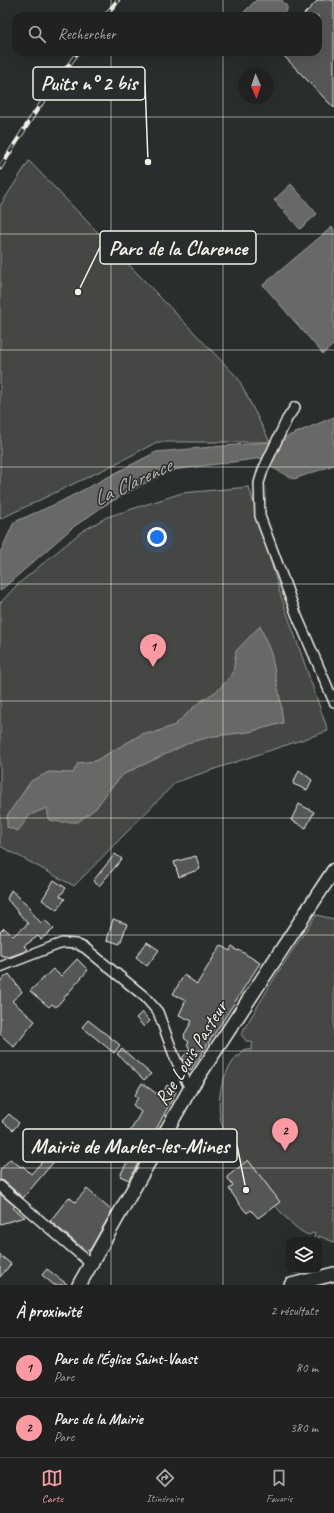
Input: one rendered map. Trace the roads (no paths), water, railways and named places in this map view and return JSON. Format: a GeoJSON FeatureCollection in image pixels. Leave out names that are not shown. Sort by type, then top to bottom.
{"type":"FeatureCollection","features":[{"type":"Feature","properties":{"kind":"main road","name":"Rue Louis Pasteur"},"geometry":{"type":"LineString","coordinates":[[79,1285],[190,1089],[334,870]]}},
{"type":"Feature","properties":{"kind":"main road"},"geometry":{"type":"LineString","coordinates":[[291,1285],[334,1274]]}},
{"type":"Feature","properties":{"kind":"street"},"geometry":{"type":"LineString","coordinates":[[294,407],[263,470],[259,483],[260,516],[297,616],[334,702]]}},
{"type":"Feature","properties":{"kind":"street"},"geometry":{"type":"LineString","coordinates":[[0,966],[62,943],[76,944],[85,948],[145,997],[158,1012],[175,1058],[190,1089]]}},
{"type":"Feature","properties":{"kind":"street"},"geometry":{"type":"LineString","coordinates":[[0,1186],[91,1264]]}},
{"type":"Feature","properties":{"kind":"water"},"geometry":{"type":"Polygon","coordinates":[[[256,0],[282,0],[287,7],[285,12],[244,12],[256,0]]]}},
{"type":"Feature","properties":{"kind":"water"},"geometry":{"type":"Polygon","coordinates":[[[291,184],[317,214],[300,229],[274,200],[291,184]]]}},
{"type":"Feature","properties":{"kind":"water"},"geometry":{"type":"Polygon","coordinates":[[[332,227],[334,229],[334,344],[323,354],[263,285],[332,227]]]}},
{"type":"Feature","properties":{"kind":"water","name":"La Clarence"},"geometry":{"type":"Polygon","coordinates":[[[334,417],[334,465],[294,479],[271,467],[263,458],[179,469],[168,472],[105,505],[72,528],[0,591],[0,553],[14,522],[58,503],[156,452],[270,442],[334,417]]]}},
{"type":"Feature","properties":{"kind":"water"},"geometry":{"type":"Polygon","coordinates":[[[260,626],[271,653],[280,698],[283,723],[249,732],[214,736],[191,742],[124,774],[109,790],[96,808],[78,822],[60,822],[49,820],[47,808],[30,815],[18,831],[7,827],[7,816],[31,781],[49,772],[73,773],[78,763],[95,761],[144,733],[153,733],[175,725],[197,704],[218,690],[233,673],[236,651],[260,626]]]}},
{"type":"Feature","properties":{"kind":"railway"},"geometry":{"type":"LineString","coordinates":[[108,12],[118,0]]}},
{"type":"Feature","properties":{"kind":"railway"},"geometry":{"type":"LineString","coordinates":[[0,168],[34,114],[75,56]]}},
{"type":"Feature","properties":{"kind":"place","name":"Puits n° 2 bis"},"geometry":{"type":"Point","coordinates":[148,162]}},
{"type":"Feature","properties":{"kind":"place","name":"Parc de la Clarence"},"geometry":{"type":"Point","coordinates":[78,292]}},
{"type":"Feature","properties":{"kind":"place","name":"Parc de l'Église Saint-Vaast"},"geometry":{"type":"Point","coordinates":[153,667]}},
{"type":"Feature","properties":{"kind":"place","name":"Parc de la Mairie"},"geometry":{"type":"Point","coordinates":[285,1151]}},
{"type":"Feature","properties":{"kind":"place","name":"Mairie de Marles-les-Mines"},"geometry":{"type":"Point","coordinates":[246,1190]}}]}
